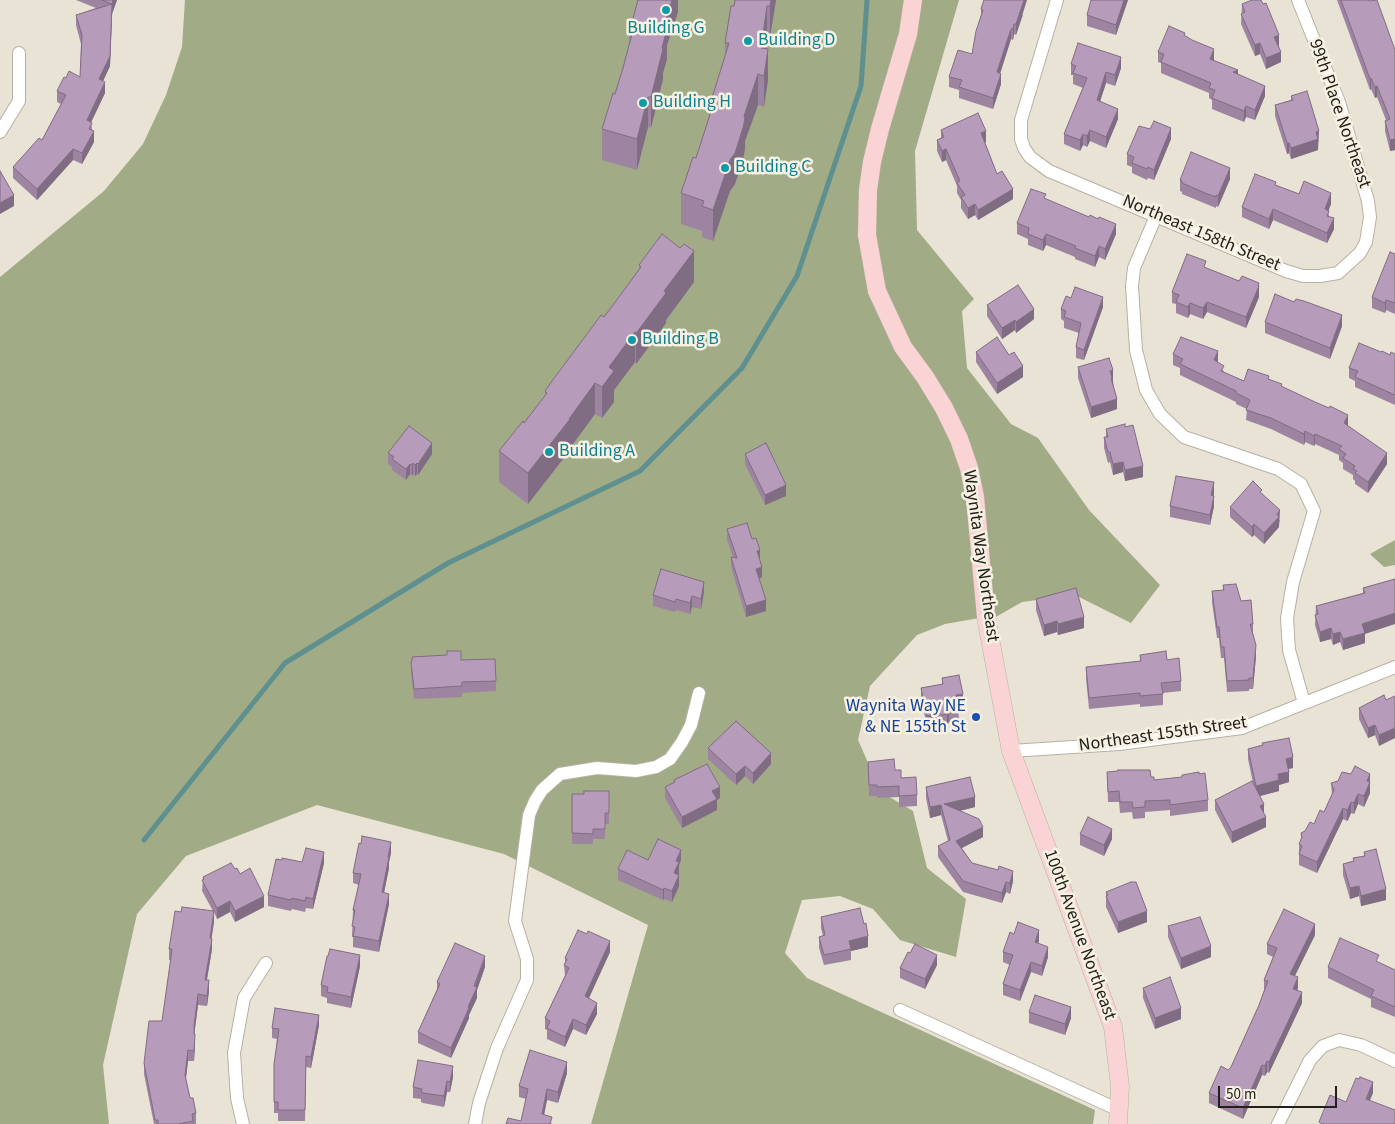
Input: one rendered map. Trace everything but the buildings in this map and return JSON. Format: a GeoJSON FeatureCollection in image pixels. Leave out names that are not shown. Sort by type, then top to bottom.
{"type":"FeatureCollection","features":[{"type":"Feature","properties":{"kind":"main road","name":"Waynita Way Northeast"},"geometry":{"type":"LineString","coordinates":[[913,0],[908,34],[872,162],[868,190],[867,235],[877,291],[903,348],[925,377],[944,408],[959,439],[969,468],[975,498],[986,617],[1010,751]]}},
{"type":"Feature","properties":{"kind":"main road","name":"100th Avenue Northeast"},"geometry":{"type":"LineString","coordinates":[[1010,751],[1113,1027],[1120,1086],[1119,1120]]}},
{"type":"Feature","properties":{"kind":"street","name":"Northeast 158th Street"},"geometry":{"type":"LineString","coordinates":[[1057,0],[1021,120],[1021,138],[1024,148],[1030,157],[1049,171],[1286,271],[1303,276],[1320,276],[1338,272],[1360,253],[1366,242],[1368,231]]}},
{"type":"Feature","properties":{"kind":"street","name":"99th Place Northeast"},"geometry":{"type":"LineString","coordinates":[[1298,0],[1336,94],[1350,138],[1368,201],[1370,217],[1368,231]]}},
{"type":"Feature","properties":{"kind":"street"},"geometry":{"type":"LineString","coordinates":[[0,132],[19,101],[19,53]]}},
{"type":"Feature","properties":{"kind":"street"},"geometry":{"type":"LineString","coordinates":[[1156,216],[1134,268],[1132,286],[1136,350],[1146,390],[1160,414],[1184,437],[1278,469],[1301,484],[1314,511],[1293,582],[1287,618],[1288,650],[1304,703]]}},
{"type":"Feature","properties":{"kind":"street","name":"Northeast 155th Street"},"geometry":{"type":"LineString","coordinates":[[1010,751],[1119,744],[1242,728],[1395,667]]}},
{"type":"Feature","properties":{"kind":"street"},"geometry":{"type":"LineString","coordinates":[[475,1124],[479,1103],[497,1048],[527,980],[527,959],[515,921],[529,815],[535,801],[542,790],[560,774],[597,768],[636,771],[656,767],[670,759],[691,725],[699,693]]}},
{"type":"Feature","properties":{"kind":"street"},"geometry":{"type":"LineString","coordinates":[[242,1124],[237,1098],[234,1053],[244,998],[266,963]]}},
{"type":"Feature","properties":{"kind":"street"},"geometry":{"type":"LineString","coordinates":[[900,1010],[1119,1120]]}},
{"type":"Feature","properties":{"kind":"street"},"geometry":{"type":"LineString","coordinates":[[1278,1124],[1310,1060],[1323,1046],[1339,1040],[1361,1046],[1395,1061]]}},
{"type":"Feature","properties":{"kind":"green space"},"geometry":{"type":"Polygon","coordinates":[[[185,0],[959,0],[915,151],[917,230],[974,299],[962,311],[967,368],[1011,424],[1038,438],[1089,510],[1160,585],[1131,623],[1075,595],[1022,602],[987,622],[985,617],[945,624],[917,635],[870,686],[858,740],[881,792],[913,811],[927,868],[966,899],[956,957],[900,940],[873,909],[840,896],[802,900],[785,953],[807,978],[1095,1110],[1093,1124],[591,1124],[648,925],[504,854],[317,805],[186,856],[137,914],[103,1065],[109,1124],[0,1124],[0,277],[104,191],[143,144],[166,95],[182,47],[185,0]]]}},
{"type":"Feature","properties":{"kind":"green space"},"geometry":{"type":"Polygon","coordinates":[[[1395,540],[1395,565],[1384,567],[1370,554],[1395,540]]]}},
{"type":"Feature","properties":{"kind":"waterway"},"geometry":{"type":"LineString","coordinates":[[144,840],[285,663],[448,563],[640,471],[742,368],[797,276],[861,86],[867,0]]}},
{"type":"Feature","properties":{"kind":"place","name":"Building G"},"geometry":{"type":"Point","coordinates":[666,10]}},
{"type":"Feature","properties":{"kind":"place","name":"Building D"},"geometry":{"type":"Point","coordinates":[748,41]}},
{"type":"Feature","properties":{"kind":"place","name":"Building H"},"geometry":{"type":"Point","coordinates":[643,103]}},
{"type":"Feature","properties":{"kind":"place","name":"Building C"},"geometry":{"type":"Point","coordinates":[725,168]}},
{"type":"Feature","properties":{"kind":"place","name":"Building B"},"geometry":{"type":"Point","coordinates":[632,340]}},
{"type":"Feature","properties":{"kind":"place","name":"Building A"},"geometry":{"type":"Point","coordinates":[549,452]}},
{"type":"Feature","properties":{"kind":"place","name":"Waynita Way NE & NE 155th St"},"geometry":{"type":"Point","coordinates":[976,717]}}]}
